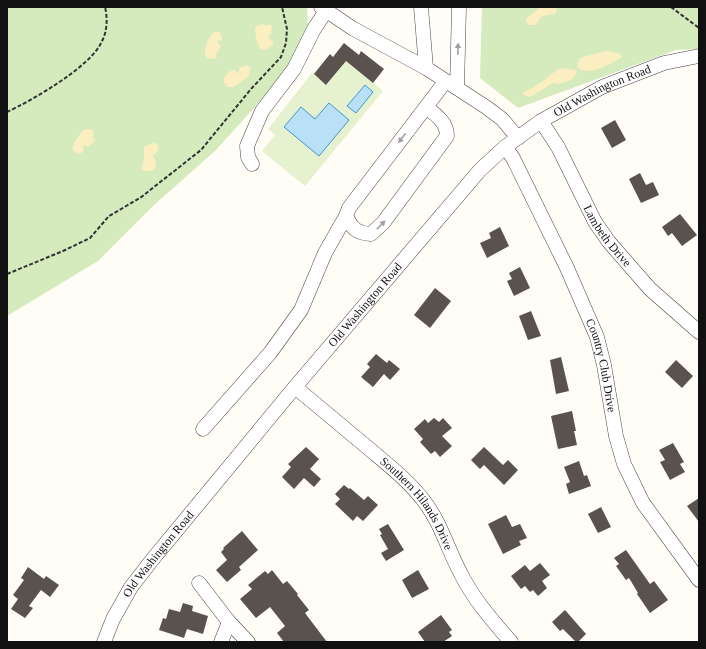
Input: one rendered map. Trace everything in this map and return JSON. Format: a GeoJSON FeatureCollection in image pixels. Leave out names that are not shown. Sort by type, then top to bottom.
{"type":"FeatureCollection","features":[{"type":"Feature","properties":{"kind":"street"},"geometry":{"type":"LineString","coordinates":[[421,7],[426,68]]}},
{"type":"Feature","properties":{"kind":"street"},"geometry":{"type":"LineString","coordinates":[[203,428],[270,352],[302,310],[325,253],[349,208],[426,107],[451,85],[459,7]]}},
{"type":"Feature","properties":{"kind":"street"},"geometry":{"type":"LineString","coordinates":[[252,164],[248,157],[247,146],[262,111],[294,69],[323,9],[352,28],[426,68],[502,119],[518,138]]}},
{"type":"Feature","properties":{"kind":"street","name":"Old Washington Road"},"geometry":{"type":"LineString","coordinates":[[104,642],[131,587],[295,387],[480,170],[505,148],[541,121],[602,87],[664,63],[699,56]]}},
{"type":"Feature","properties":{"kind":"street"},"geometry":{"type":"LineString","coordinates":[[346,216],[350,224],[360,233],[371,234],[388,217],[447,136],[447,130],[442,120],[426,107]]}},
{"type":"Feature","properties":{"kind":"street","name":"Lambeth Drive"},"geometry":{"type":"LineString","coordinates":[[541,121],[558,147],[595,222],[609,242],[650,289],[699,332]]}},
{"type":"Feature","properties":{"kind":"street","name":"Country Club Drive"},"geometry":{"type":"LineString","coordinates":[[505,148],[513,158],[568,268],[597,337],[604,365],[616,436],[629,476],[643,503],[699,580]]}},
{"type":"Feature","properties":{"kind":"street","name":"Southern Hilands Drive"},"geometry":{"type":"LineString","coordinates":[[295,387],[395,471],[417,492],[439,526],[470,590],[480,605],[511,642]]}},
{"type":"Feature","properties":{"kind":"street"},"geometry":{"type":"LineString","coordinates":[[199,583],[229,622],[248,642]]}},
{"type":"Feature","properties":{"kind":"street"},"geometry":{"type":"LineString","coordinates":[[221,642],[229,622]]}},
{"type":"Feature","properties":{"kind":"path"},"geometry":{"type":"LineString","coordinates":[[7,112],[45,91],[85,63],[101,44],[106,29],[106,7]]}},
{"type":"Feature","properties":{"kind":"path"},"geometry":{"type":"LineString","coordinates":[[7,274],[90,238],[109,216],[140,198],[201,150],[251,89],[281,57],[286,43],[287,29],[282,7]]}},
{"type":"Feature","properties":{"kind":"path"},"geometry":{"type":"LineString","coordinates":[[671,7],[699,28]]}},
{"type":"Feature","properties":{"kind":"green space"},"geometry":{"type":"Polygon","coordinates":[[[7,7],[307,7],[309,47],[215,151],[154,205],[98,261],[7,316],[7,7]]]}},
{"type":"Feature","properties":{"kind":"green space"},"geometry":{"type":"Polygon","coordinates":[[[482,7],[699,7],[699,49],[676,50],[518,108],[480,78],[482,7]]]}},
{"type":"Feature","properties":{"kind":"green space"},"geometry":{"type":"Polygon","coordinates":[[[345,55],[351,65],[383,91],[305,186],[262,151],[275,135],[268,129],[312,73],[327,85],[343,65],[345,55]]]}},
{"type":"Feature","properties":{"kind":"sand"},"geometry":{"type":"Polygon","coordinates":[[[540,7],[556,7],[557,11],[555,14],[542,16],[535,25],[529,25],[526,22],[526,19],[540,7]]]}},
{"type":"Feature","properties":{"kind":"sand"},"geometry":{"type":"Polygon","coordinates":[[[262,24],[272,26],[271,33],[268,38],[273,41],[273,45],[261,50],[256,39],[255,27],[262,24]]]}},
{"type":"Feature","properties":{"kind":"sand"},"geometry":{"type":"Polygon","coordinates":[[[214,32],[220,32],[222,40],[217,42],[221,47],[217,52],[216,58],[209,59],[206,56],[205,49],[209,37],[214,32]]]}},
{"type":"Feature","properties":{"kind":"sand"},"geometry":{"type":"Polygon","coordinates":[[[605,51],[619,53],[622,56],[621,58],[595,70],[590,71],[579,69],[577,65],[580,58],[605,51]]]}},
{"type":"Feature","properties":{"kind":"sand"},"geometry":{"type":"Polygon","coordinates":[[[247,65],[251,67],[248,77],[233,87],[228,87],[224,83],[226,74],[232,70],[235,70],[236,73],[238,73],[240,68],[247,65]]]}},
{"type":"Feature","properties":{"kind":"sand"},"geometry":{"type":"Polygon","coordinates":[[[561,68],[575,70],[577,72],[573,79],[559,84],[552,83],[530,97],[524,95],[523,93],[561,68]]]}},
{"type":"Feature","properties":{"kind":"sand"},"geometry":{"type":"Polygon","coordinates":[[[91,129],[94,132],[93,138],[95,140],[87,147],[84,145],[84,150],[80,154],[76,153],[72,148],[77,138],[83,130],[91,129]]]}},
{"type":"Feature","properties":{"kind":"sand"},"geometry":{"type":"Polygon","coordinates":[[[153,143],[157,144],[158,147],[157,152],[153,156],[156,162],[156,167],[151,171],[145,171],[141,169],[144,159],[144,147],[153,143]]]}},
{"type":"Feature","properties":{"kind":"water"},"geometry":{"type":"Polygon","coordinates":[[[365,85],[373,92],[356,113],[347,106],[365,85]]]}},
{"type":"Feature","properties":{"kind":"water"},"geometry":{"type":"Polygon","coordinates":[[[329,103],[349,120],[319,156],[284,127],[301,107],[315,119],[329,103]]]}},
{"type":"Feature","properties":{"kind":"building"},"geometry":{"type":"Polygon","coordinates":[[[344,43],[359,55],[361,51],[384,69],[373,83],[346,61],[326,85],[314,74],[330,54],[333,57],[344,43]]]}},
{"type":"Feature","properties":{"kind":"building"},"geometry":{"type":"Polygon","coordinates":[[[615,120],[626,140],[612,148],[601,128],[615,120]]]}},
{"type":"Feature","properties":{"kind":"building"},"geometry":{"type":"Polygon","coordinates":[[[640,173],[646,185],[653,182],[659,195],[641,203],[629,179],[640,173]]]}},
{"type":"Feature","properties":{"kind":"building"},"geometry":{"type":"Polygon","coordinates":[[[680,214],[697,235],[682,246],[672,233],[668,236],[662,227],[680,214]]]}},
{"type":"Feature","properties":{"kind":"building"},"geometry":{"type":"Polygon","coordinates":[[[500,227],[509,246],[487,258],[480,243],[491,238],[489,233],[500,227]]]}},
{"type":"Feature","properties":{"kind":"building"},"geometry":{"type":"Polygon","coordinates":[[[520,267],[530,288],[514,296],[507,281],[512,279],[509,273],[520,267]]]}},
{"type":"Feature","properties":{"kind":"building"},"geometry":{"type":"Polygon","coordinates":[[[435,288],[451,301],[430,328],[414,315],[435,288]]]}},
{"type":"Feature","properties":{"kind":"building"},"geometry":{"type":"Polygon","coordinates":[[[531,311],[541,336],[528,340],[519,316],[531,311]]]}},
{"type":"Feature","properties":{"kind":"building"},"geometry":{"type":"Polygon","coordinates":[[[376,354],[387,363],[389,360],[400,369],[390,380],[384,374],[373,387],[361,377],[370,367],[367,364],[376,354]]]}},
{"type":"Feature","properties":{"kind":"building"},"geometry":{"type":"Polygon","coordinates":[[[561,357],[569,391],[556,394],[550,360],[561,357]]]}},
{"type":"Feature","properties":{"kind":"building"},"geometry":{"type":"Polygon","coordinates":[[[676,360],[693,376],[682,388],[665,372],[676,360]]]}},
{"type":"Feature","properties":{"kind":"building"},"geometry":{"type":"Polygon","coordinates":[[[572,411],[577,445],[558,449],[551,416],[572,411]]]}},
{"type":"Feature","properties":{"kind":"building"},"geometry":{"type":"Polygon","coordinates":[[[434,418],[439,422],[443,418],[452,428],[442,436],[452,446],[440,457],[435,451],[431,454],[420,442],[423,439],[414,429],[425,419],[428,423],[434,418]]]}},
{"type":"Feature","properties":{"kind":"building"},"geometry":{"type":"Polygon","coordinates":[[[673,443],[684,462],[680,464],[685,472],[670,480],[660,462],[665,460],[659,450],[673,443]]]}},
{"type":"Feature","properties":{"kind":"building"},"geometry":{"type":"Polygon","coordinates":[[[306,447],[319,459],[310,469],[321,479],[314,487],[304,478],[294,489],[282,477],[291,467],[288,464],[306,447]]]}},
{"type":"Feature","properties":{"kind":"building"},"geometry":{"type":"Polygon","coordinates":[[[484,447],[503,465],[508,460],[518,470],[504,485],[484,465],[480,469],[471,460],[484,447]]]}},
{"type":"Feature","properties":{"kind":"building"},"geometry":{"type":"Polygon","coordinates":[[[579,461],[584,476],[587,475],[591,486],[569,494],[566,484],[570,482],[564,467],[579,461]]]}},
{"type":"Feature","properties":{"kind":"building"},"geometry":{"type":"Polygon","coordinates":[[[344,485],[364,500],[368,496],[378,505],[363,521],[357,516],[353,521],[335,504],[340,499],[335,494],[344,485]]]}},
{"type":"Feature","properties":{"kind":"building"},"geometry":{"type":"Polygon","coordinates":[[[699,498],[699,522],[687,506],[699,498]]]}},
{"type":"Feature","properties":{"kind":"building"},"geometry":{"type":"Polygon","coordinates":[[[601,507],[611,527],[598,533],[588,514],[601,507]]]}},
{"type":"Feature","properties":{"kind":"building"},"geometry":{"type":"Polygon","coordinates":[[[506,515],[512,527],[520,524],[527,538],[519,541],[521,545],[503,554],[488,524],[506,515]]]}},
{"type":"Feature","properties":{"kind":"building"},"geometry":{"type":"Polygon","coordinates":[[[388,524],[404,550],[386,561],[381,553],[388,549],[380,535],[382,534],[379,529],[388,524]]]}},
{"type":"Feature","properties":{"kind":"building"},"geometry":{"type":"Polygon","coordinates":[[[242,531],[258,550],[239,567],[241,570],[227,582],[216,570],[227,560],[221,552],[224,549],[223,548],[242,531]]]}},
{"type":"Feature","properties":{"kind":"building"},"geometry":{"type":"Polygon","coordinates":[[[626,550],[650,584],[654,581],[668,600],[650,613],[637,594],[638,593],[629,578],[626,580],[616,566],[619,564],[614,558],[626,550]]]}},
{"type":"Feature","properties":{"kind":"building"},"geometry":{"type":"Polygon","coordinates":[[[540,563],[550,575],[542,581],[547,588],[538,596],[533,590],[530,592],[525,586],[521,589],[511,576],[525,565],[530,571],[540,563]]]}},
{"type":"Feature","properties":{"kind":"building"},"geometry":{"type":"Polygon","coordinates":[[[28,567],[44,579],[46,576],[59,585],[50,597],[41,590],[29,606],[33,608],[25,618],[11,609],[18,599],[13,595],[24,580],[21,578],[28,567]]]}},
{"type":"Feature","properties":{"kind":"building"},"geometry":{"type":"Polygon","coordinates":[[[272,570],[283,584],[287,581],[298,594],[297,595],[309,610],[305,613],[327,642],[284,642],[277,633],[285,626],[270,607],[256,618],[240,599],[252,589],[248,585],[265,571],[268,574],[272,570]]]}},
{"type":"Feature","properties":{"kind":"building"},"geometry":{"type":"Polygon","coordinates":[[[418,570],[429,589],[412,598],[402,580],[418,570]]]}},
{"type":"Feature","properties":{"kind":"building"},"geometry":{"type":"Polygon","coordinates":[[[183,603],[193,606],[192,611],[208,616],[203,634],[187,629],[184,638],[159,630],[163,618],[166,619],[169,609],[180,612],[183,603]]]}},
{"type":"Feature","properties":{"kind":"building"},"geometry":{"type":"Polygon","coordinates":[[[565,610],[586,634],[578,642],[576,642],[563,629],[560,631],[552,622],[565,610]]]}},
{"type":"Feature","properties":{"kind":"building"},"geometry":{"type":"Polygon","coordinates":[[[441,615],[452,630],[449,632],[452,636],[443,642],[425,642],[418,632],[441,615]]]}}]}
